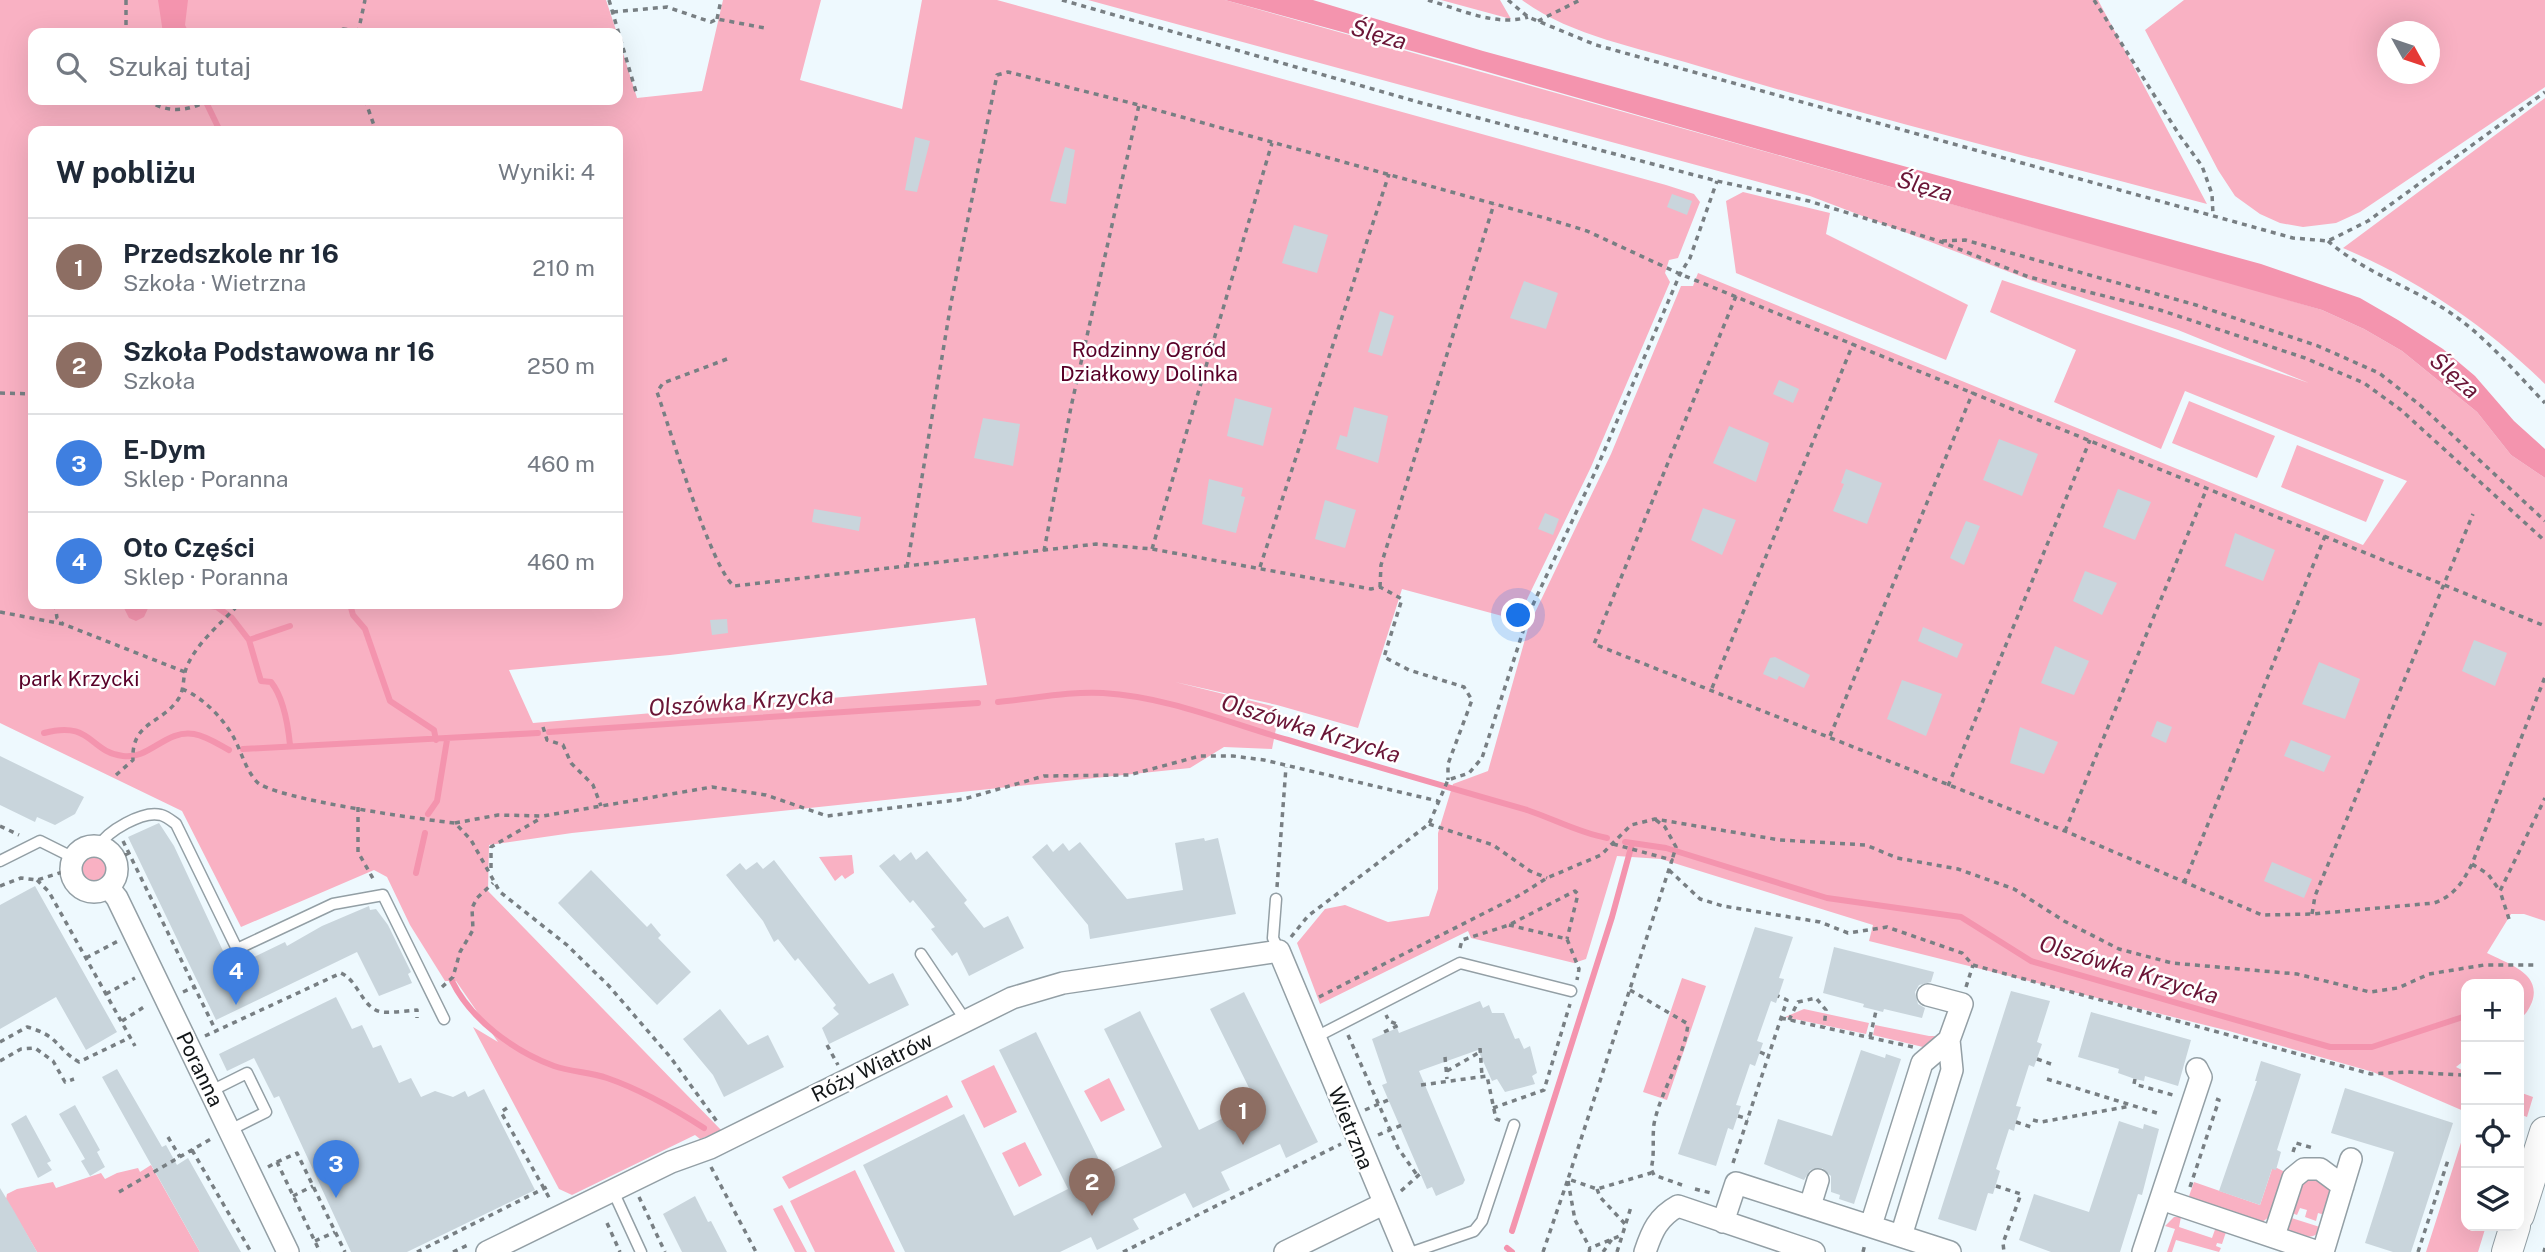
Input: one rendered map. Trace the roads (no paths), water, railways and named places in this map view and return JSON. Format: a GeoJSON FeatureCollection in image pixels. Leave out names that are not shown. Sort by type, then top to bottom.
{"type":"FeatureCollection","features":[{"type":"Feature","properties":{"kind":"street"},"geometry":{"type":"LineString","coordinates":[[84,849],[114,853],[117,872],[109,888],[100,892],[86,891],[76,883],[73,864],[84,849]]}},
{"type":"Feature","properties":{"kind":"street","name":"Poranna"},"geometry":{"type":"LineString","coordinates":[[109,888],[134,932],[288,1252]]}},
{"type":"Feature","properties":{"kind":"street","name":"Wietrzna"},"geometry":{"type":"LineString","coordinates":[[1279,951],[1314,1038],[1389,1201],[1405,1252]]}},
{"type":"Feature","properties":{"kind":"street","name":"Róży Wiatrów"},"geometry":{"type":"LineString","coordinates":[[481,1247],[613,1191],[671,1161],[710,1148],[1012,998],[1063,983],[1279,951]]}},
{"type":"Feature","properties":{"kind":"street"},"geometry":{"type":"LineString","coordinates":[[1871,1225],[1922,1063],[1941,1046],[1963,1000],[1928,995]]}},
{"type":"Feature","properties":{"kind":"street"},"geometry":{"type":"LineString","coordinates":[[1910,1243],[1952,1070],[1941,1046]]}},
{"type":"Feature","properties":{"kind":"street"},"geometry":{"type":"LineString","coordinates":[[2143,1252],[2161,1199],[2188,1095],[2201,1077],[2197,1069]]}},
{"type":"Feature","properties":{"kind":"street"},"geometry":{"type":"LineString","coordinates":[[2524,1199],[2545,1132]]}},
{"type":"Feature","properties":{"kind":"street"},"geometry":{"type":"LineString","coordinates":[[2161,1199],[2320,1252],[2351,1158]]}},
{"type":"Feature","properties":{"kind":"street"},"geometry":{"type":"LineString","coordinates":[[2274,1236],[2293,1178],[2304,1169],[2320,1169],[2343,1186]]}},
{"type":"Feature","properties":{"kind":"street"},"geometry":{"type":"LineString","coordinates":[[1810,1206],[1818,1180]]}},
{"type":"Feature","properties":{"kind":"street"},"geometry":{"type":"LineString","coordinates":[[1723,1222],[1736,1183],[1871,1225],[1910,1243],[1950,1252]]}},
{"type":"Feature","properties":{"kind":"street"},"geometry":{"type":"LineString","coordinates":[[1285,1252],[1389,1201]]}},
{"type":"Feature","properties":{"kind":"street"},"geometry":{"type":"LineString","coordinates":[[1645,1252],[1663,1214],[1678,1206],[1814,1252]]}},
{"type":"Feature","properties":{"kind":"street"},"geometry":{"type":"LineString","coordinates":[[2507,1252],[2513,1231]]}},
{"type":"Feature","properties":{"kind":"lane"},"geometry":{"type":"LineString","coordinates":[[114,853],[117,829],[149,814],[163,815],[176,824],[237,949],[333,904],[383,895],[444,1019]]}},
{"type":"Feature","properties":{"kind":"lane"},"geometry":{"type":"LineString","coordinates":[[0,861],[40,841],[73,864]]}},
{"type":"Feature","properties":{"kind":"lane"},"geometry":{"type":"LineString","coordinates":[[1276,899],[1273,938],[1279,951]]}},
{"type":"Feature","properties":{"kind":"lane"},"geometry":{"type":"LineString","coordinates":[[921,954],[966,1021]]}},
{"type":"Feature","properties":{"kind":"lane"},"geometry":{"type":"LineString","coordinates":[[1314,1038],[1460,963],[1572,991]]}},
{"type":"Feature","properties":{"kind":"lane"},"geometry":{"type":"LineString","coordinates":[[211,1091],[247,1073],[252,1083],[266,1112],[230,1130]]}},
{"type":"Feature","properties":{"kind":"lane"},"geometry":{"type":"LineString","coordinates":[[1413,1252],[1474,1231],[1482,1221],[1514,1125]]}},
{"type":"Feature","properties":{"kind":"lane"},"geometry":{"type":"LineString","coordinates":[[613,1191],[641,1252]]}},
{"type":"Feature","properties":{"kind":"water"},"geometry":{"type":"Polygon","coordinates":[[[158,0],[188,0],[186,28],[162,28],[158,0]]]}},
{"type":"Feature","properties":{"kind":"water","name":"Ślęza"},"geometry":{"type":"Polygon","coordinates":[[[1225,0],[1313,0],[1483,51],[2261,264],[2360,298],[2443,349],[2475,376],[2514,421],[2545,449],[2545,478],[2511,455],[2477,412],[2402,351],[2364,329],[2322,310],[1463,65],[1225,0]]]}},
{"type":"Feature","properties":{"kind":"water"},"geometry":{"type":"Polygon","coordinates":[[[124,609],[148,609],[144,617],[136,621],[129,618],[124,609]]]}},
{"type":"Feature","properties":{"kind":"waterway"},"geometry":{"type":"LineString","coordinates":[[207,105],[218,126]]}},
{"type":"Feature","properties":{"kind":"waterway"},"geometry":{"type":"LineString","coordinates":[[220,609],[232,618],[249,640],[261,681],[271,682],[275,688],[287,720],[290,745]]}},
{"type":"Feature","properties":{"kind":"waterway"},"geometry":{"type":"LineString","coordinates":[[351,609],[365,629],[390,701],[434,730],[436,740]]}},
{"type":"Feature","properties":{"kind":"waterway"},"geometry":{"type":"LineString","coordinates":[[249,640],[290,626]]}},
{"type":"Feature","properties":{"kind":"waterway","name":"Olszówka Krzycka"},"geometry":{"type":"LineString","coordinates":[[998,702],[1090,693],[1127,695],[1151,700],[1197,711],[1527,810],[1607,838]]}},
{"type":"Feature","properties":{"kind":"waterway","name":"Olszówka Krzycka"},"geometry":{"type":"LineString","coordinates":[[549,732],[978,703]]}},
{"type":"Feature","properties":{"kind":"waterway","name":"Olszówka Krzycka"},"geometry":{"type":"LineString","coordinates":[[44,733],[72,731],[89,738],[103,749],[123,756],[141,754],[166,740],[184,734],[203,736],[229,750]]}},
{"type":"Feature","properties":{"kind":"waterway","name":"Olszówka Krzycka"},"geometry":{"type":"LineString","coordinates":[[243,749],[538,733]]}},
{"type":"Feature","properties":{"kind":"waterway"},"geometry":{"type":"LineString","coordinates":[[428,814],[437,801],[447,740]]}},
{"type":"Feature","properties":{"kind":"waterway"},"geometry":{"type":"LineString","coordinates":[[416,873],[425,833]]}},
{"type":"Feature","properties":{"kind":"waterway","name":"Olszówka Krzycka"},"geometry":{"type":"LineString","coordinates":[[1625,842],[1666,848],[1827,898],[1961,917],[2031,961],[2330,1047],[2372,1047],[2461,1018]]}},
{"type":"Feature","properties":{"kind":"waterway"},"geometry":{"type":"LineString","coordinates":[[1512,1231],[1612,917],[1632,844]]}},
{"type":"Feature","properties":{"kind":"waterway"},"geometry":{"type":"LineString","coordinates":[[452,981],[470,1009],[482,1021],[524,1052],[554,1066],[601,1076],[633,1088],[704,1128]]}},
{"type":"Feature","properties":{"kind":"waterway"},"geometry":{"type":"LineString","coordinates":[[1507,1248],[1512,1252]]}},
{"type":"Feature","properties":{"kind":"place","name":"Oto Części"},"geometry":{"type":"Point","coordinates":[236,1005]}},
{"type":"Feature","properties":{"kind":"place","name":"Przedszkole nr 16"},"geometry":{"type":"Point","coordinates":[1243,1145]}},
{"type":"Feature","properties":{"kind":"place","name":"E-Dym"},"geometry":{"type":"Point","coordinates":[336,1198]}},
{"type":"Feature","properties":{"kind":"place","name":"Szkoła Podstawowa nr 16"},"geometry":{"type":"Point","coordinates":[1092,1216]}},
{"type":"Feature","properties":{"kind":"park label","name":"Rodzinny Ogród Działkowy Dolinka"},"geometry":{"type":"Point","coordinates":[1149,361]}},
{"type":"Feature","properties":{"kind":"park label","name":"park Krzycki"},"geometry":{"type":"Point","coordinates":[79,678]}}]}
